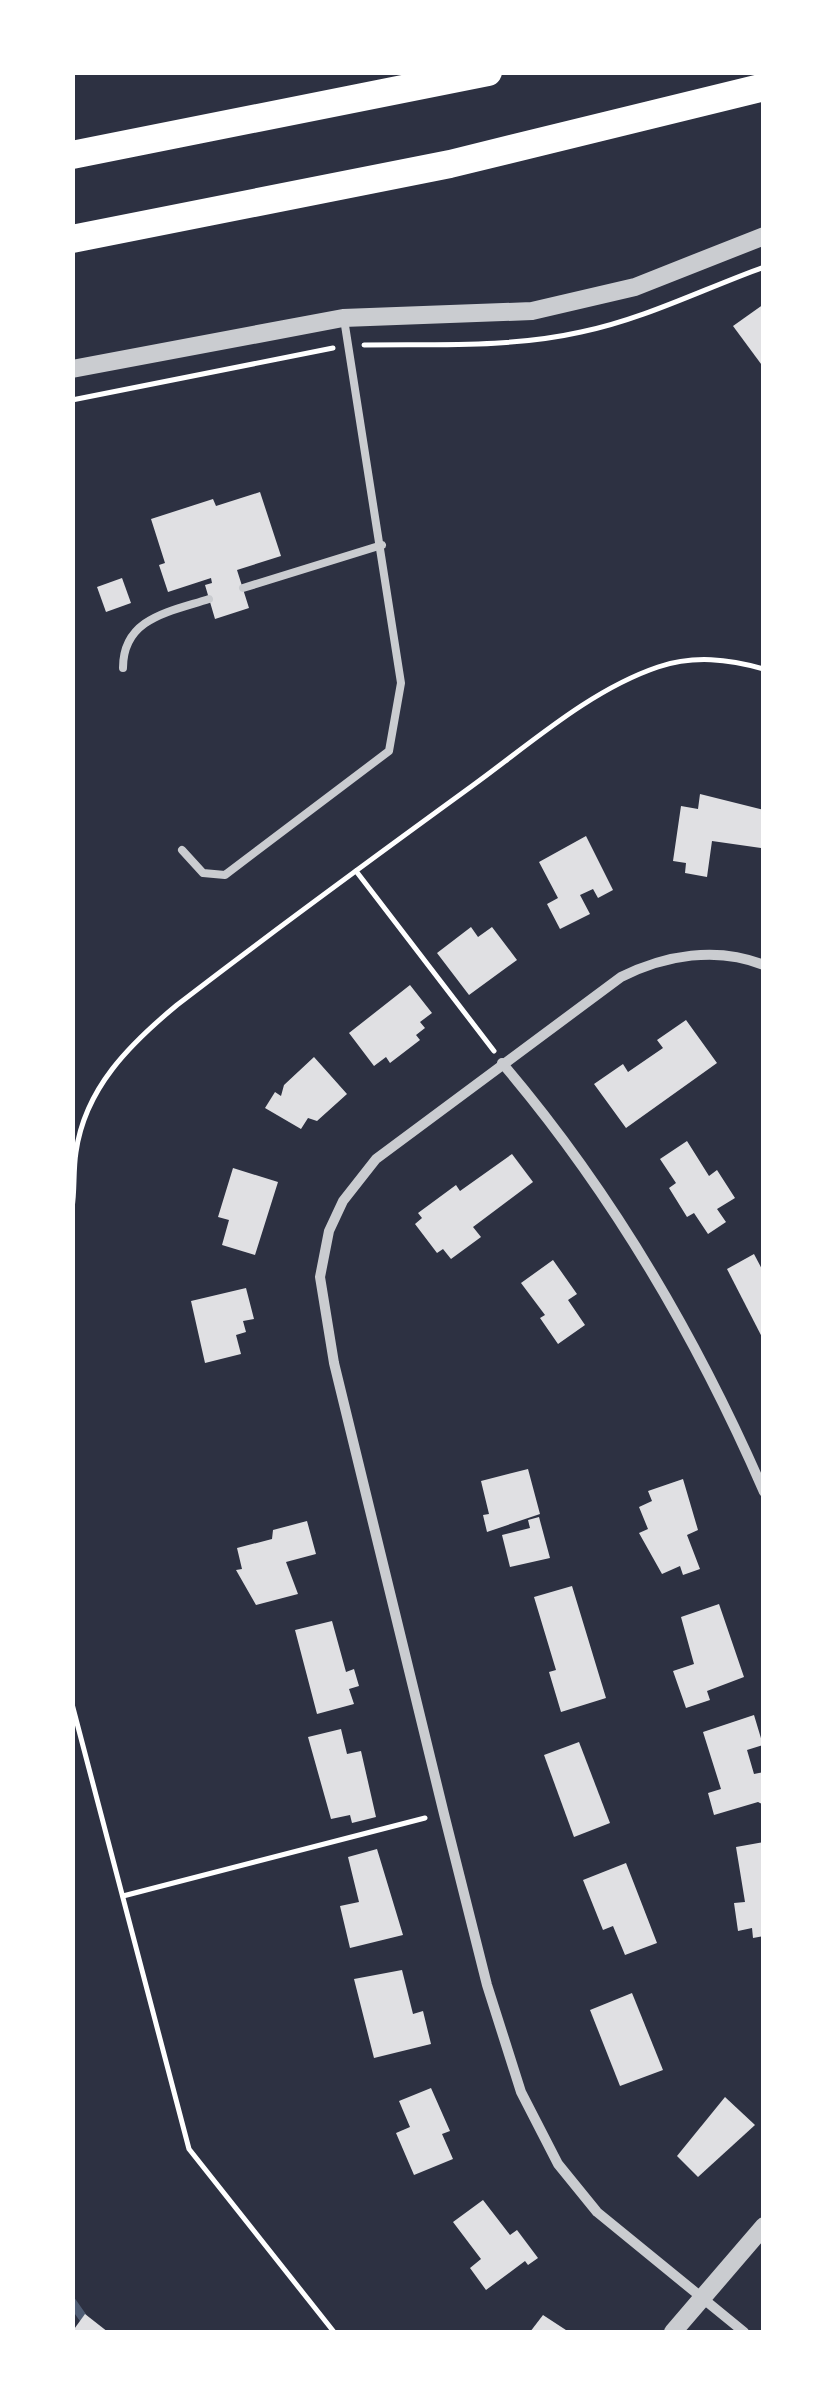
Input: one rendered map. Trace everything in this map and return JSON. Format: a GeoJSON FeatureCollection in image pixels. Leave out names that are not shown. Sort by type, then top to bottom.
{"type":"FeatureCollection","features":[{"type":"Feature","properties":{"kind":"highway"},"geometry":{"type":"LineString","coordinates":[[72,154],[488,72]]}},
{"type":"Feature","properties":{"kind":"highway"},"geometry":{"type":"LineString","coordinates":[[72,238],[450,164],[764,87]]}},
{"type":"Feature","properties":{"kind":"street"},"geometry":{"type":"LineString","coordinates":[[72,369],[343,318],[532,312],[634,286],[764,236]]}},
{"type":"Feature","properties":{"kind":"street"},"geometry":{"type":"LineString","coordinates":[[744,2332],[700,2300],[597,2212],[558,2164],[532,2119],[487,1986],[334,1362],[320,1277],[329,1231],[362,1174],[393,1144],[621,978],[657,961],[722,955],[764,965]]}},
{"type":"Feature","properties":{"kind":"street"},"geometry":{"type":"LineString","coordinates":[[502,1063],[590,1176],[656,1280],[715,1385],[764,1492]]}},
{"type":"Feature","properties":{"kind":"street"},"geometry":{"type":"LineString","coordinates":[[674,2332],[764,2226]]}},
{"type":"Feature","properties":{"kind":"lane"},"geometry":{"type":"LineString","coordinates":[[182,850],[203,872],[224,874],[389,751],[401,682],[343,318]]}},
{"type":"Feature","properties":{"kind":"lane"},"geometry":{"type":"LineString","coordinates":[[243,588],[382,545]]}},
{"type":"Feature","properties":{"kind":"lane"},"geometry":{"type":"LineString","coordinates":[[123,668],[123,646],[134,628],[209,598]]}},
{"type":"Feature","properties":{"kind":"path"},"geometry":{"type":"LineString","coordinates":[[72,400],[225,370]]}},
{"type":"Feature","properties":{"kind":"path"},"geometry":{"type":"LineString","coordinates":[[73,1205],[76,1151],[94,1099],[114,1064],[178,1005],[573,714],[641,674],[687,660],[722,659],[764,668]]}},
{"type":"Feature","properties":{"kind":"path"},"geometry":{"type":"LineString","coordinates":[[356,871],[502,1063]]}},
{"type":"Feature","properties":{"kind":"path"},"geometry":{"type":"LineString","coordinates":[[72,1704],[189,2149],[334,2332]]}},
{"type":"Feature","properties":{"kind":"path"},"geometry":{"type":"LineString","coordinates":[[123,1896],[444,1814]]}},
{"type":"Feature","properties":{"kind":"building"},"geometry":{"type":"Polygon","coordinates":[[[764,304],[764,368],[733,326],[764,304]]]}},
{"type":"Feature","properties":{"kind":"building"},"geometry":{"type":"Polygon","coordinates":[[[260,492],[281,556],[237,570],[249,608],[215,619],[205,585],[212,583],[211,578],[168,592],[159,565],[165,563],[151,519],[213,499],[216,506],[260,492]]]}},
{"type":"Feature","properties":{"kind":"building"},"geometry":{"type":"Polygon","coordinates":[[[122,578],[131,603],[106,612],[97,587],[122,578]]]}},
{"type":"Feature","properties":{"kind":"building"},"geometry":{"type":"Polygon","coordinates":[[[700,794],[764,810],[761,848],[712,841],[707,877],[685,873],[686,863],[673,861],[681,806],[698,809],[700,794]]]}},
{"type":"Feature","properties":{"kind":"building"},"geometry":{"type":"Polygon","coordinates":[[[586,836],[613,890],[598,898],[593,889],[580,895],[590,914],[560,929],[547,904],[558,898],[539,862],[586,836]]]}},
{"type":"Feature","properties":{"kind":"building"},"geometry":{"type":"Polygon","coordinates":[[[471,927],[478,937],[492,927],[517,960],[469,995],[437,953],[471,927]]]}},
{"type":"Feature","properties":{"kind":"building"},"geometry":{"type":"Polygon","coordinates":[[[410,985],[432,1013],[420,1022],[425,1028],[416,1035],[420,1040],[390,1063],[386,1057],[374,1066],[349,1033],[410,985]]]}},
{"type":"Feature","properties":{"kind":"building"},"geometry":{"type":"Polygon","coordinates":[[[686,1020],[717,1063],[626,1128],[594,1084],[623,1064],[628,1072],[663,1048],[657,1040],[686,1020]]]}},
{"type":"Feature","properties":{"kind":"building"},"geometry":{"type":"Polygon","coordinates":[[[314,1057],[347,1094],[317,1121],[308,1118],[301,1129],[265,1108],[275,1092],[281,1096],[284,1085],[314,1057]]]}},
{"type":"Feature","properties":{"kind":"building"},"geometry":{"type":"Polygon","coordinates":[[[687,1141],[709,1176],[717,1170],[735,1198],[717,1209],[726,1222],[708,1234],[694,1213],[687,1217],[669,1188],[676,1183],[660,1159],[687,1141]]]}},
{"type":"Feature","properties":{"kind":"building"},"geometry":{"type":"Polygon","coordinates":[[[512,1154],[533,1182],[473,1227],[481,1237],[451,1259],[443,1249],[437,1253],[415,1224],[422,1218],[418,1213],[456,1185],[460,1191],[512,1154]]]}},
{"type":"Feature","properties":{"kind":"building"},"geometry":{"type":"Polygon","coordinates":[[[233,1168],[278,1182],[255,1255],[222,1245],[229,1220],[218,1217],[233,1168]]]}},
{"type":"Feature","properties":{"kind":"building"},"geometry":{"type":"Polygon","coordinates":[[[754,1254],[764,1273],[764,1341],[727,1269],[754,1254]]]}},
{"type":"Feature","properties":{"kind":"building"},"geometry":{"type":"Polygon","coordinates":[[[553,1260],[577,1294],[568,1300],[585,1325],[558,1344],[540,1318],[545,1315],[521,1283],[553,1260]]]}},
{"type":"Feature","properties":{"kind":"building"},"geometry":{"type":"Polygon","coordinates":[[[246,1288],[254,1319],[243,1321],[246,1332],[236,1335],[241,1354],[205,1363],[191,1301],[246,1288]]]}},
{"type":"Feature","properties":{"kind":"building"},"geometry":{"type":"Polygon","coordinates":[[[528,1469],[540,1514],[487,1532],[483,1515],[489,1514],[481,1481],[528,1469]]]}},
{"type":"Feature","properties":{"kind":"building"},"geometry":{"type":"Polygon","coordinates":[[[683,1479],[698,1530],[687,1535],[700,1569],[683,1575],[680,1566],[662,1574],[639,1533],[648,1529],[639,1507],[652,1501],[648,1491],[683,1479]]]}},
{"type":"Feature","properties":{"kind":"building"},"geometry":{"type":"Polygon","coordinates":[[[539,1517],[550,1558],[510,1567],[502,1535],[530,1528],[528,1520],[539,1517]]]}},
{"type":"Feature","properties":{"kind":"building"},"geometry":{"type":"Polygon","coordinates":[[[307,1521],[316,1554],[286,1562],[298,1594],[256,1605],[236,1570],[242,1569],[237,1548],[272,1539],[273,1530],[307,1521]]]}},
{"type":"Feature","properties":{"kind":"building"},"geometry":{"type":"Polygon","coordinates":[[[572,1586],[606,1698],[561,1712],[549,1672],[556,1670],[534,1597],[572,1586]]]}},
{"type":"Feature","properties":{"kind":"building"},"geometry":{"type":"Polygon","coordinates":[[[719,1604],[744,1677],[707,1691],[710,1700],[686,1708],[673,1671],[694,1664],[681,1617],[719,1604]]]}},
{"type":"Feature","properties":{"kind":"building"},"geometry":{"type":"Polygon","coordinates":[[[332,1621],[346,1672],[354,1669],[359,1686],[349,1689],[354,1704],[317,1714],[295,1630],[332,1621]]]}},
{"type":"Feature","properties":{"kind":"building"},"geometry":{"type":"Polygon","coordinates":[[[754,1715],[763,1745],[747,1750],[754,1774],[764,1772],[764,1805],[758,1802],[714,1815],[708,1793],[721,1789],[703,1732],[754,1715]]]}},
{"type":"Feature","properties":{"kind":"building"},"geometry":{"type":"Polygon","coordinates":[[[341,1729],[347,1754],[361,1751],[376,1817],[352,1823],[350,1815],[331,1819],[308,1737],[341,1729]]]}},
{"type":"Feature","properties":{"kind":"building"},"geometry":{"type":"Polygon","coordinates":[[[579,1742],[610,1823],[574,1837],[544,1755],[579,1742]]]}},
{"type":"Feature","properties":{"kind":"building"},"geometry":{"type":"Polygon","coordinates":[[[764,1842],[764,1936],[753,1938],[752,1928],[738,1931],[734,1903],[745,1902],[736,1847],[764,1842]]]}},
{"type":"Feature","properties":{"kind":"building"},"geometry":{"type":"Polygon","coordinates":[[[377,1849],[403,1935],[350,1948],[340,1906],[359,1902],[348,1857],[377,1849]]]}},
{"type":"Feature","properties":{"kind":"building"},"geometry":{"type":"Polygon","coordinates":[[[626,1863],[657,1943],[625,1955],[613,1926],[603,1930],[583,1880],[626,1863]]]}},
{"type":"Feature","properties":{"kind":"building"},"geometry":{"type":"Polygon","coordinates":[[[402,1970],[413,2014],[423,2011],[431,2044],[374,2058],[354,1979],[402,1970]]]}},
{"type":"Feature","properties":{"kind":"building"},"geometry":{"type":"Polygon","coordinates":[[[632,1993],[663,2070],[620,2086],[590,2010],[632,1993]]]}},
{"type":"Feature","properties":{"kind":"building"},"geometry":{"type":"Polygon","coordinates":[[[431,2088],[450,2131],[442,2134],[453,2159],[414,2175],[396,2133],[410,2127],[399,2101],[431,2088]]]}},
{"type":"Feature","properties":{"kind":"building"},"geometry":{"type":"Polygon","coordinates":[[[725,2097],[755,2125],[698,2177],[677,2156],[725,2097]]]}},
{"type":"Feature","properties":{"kind":"building"},"geometry":{"type":"Polygon","coordinates":[[[483,2200],[510,2235],[517,2230],[538,2258],[528,2265],[525,2261],[486,2290],[470,2268],[481,2259],[453,2222],[483,2200]]]}},
{"type":"Feature","properties":{"kind":"building"},"geometry":{"type":"Polygon","coordinates":[[[85,2314],[108,2332],[72,2332],[85,2314]]]}},
{"type":"Feature","properties":{"kind":"building"},"geometry":{"type":"Polygon","coordinates":[[[543,2315],[569,2332],[530,2332],[543,2315]]]}},
{"type":"Feature","properties":{"kind":"waterway"},"geometry":{"type":"LineString","coordinates":[[72,2302],[93,2332]]}}]}
